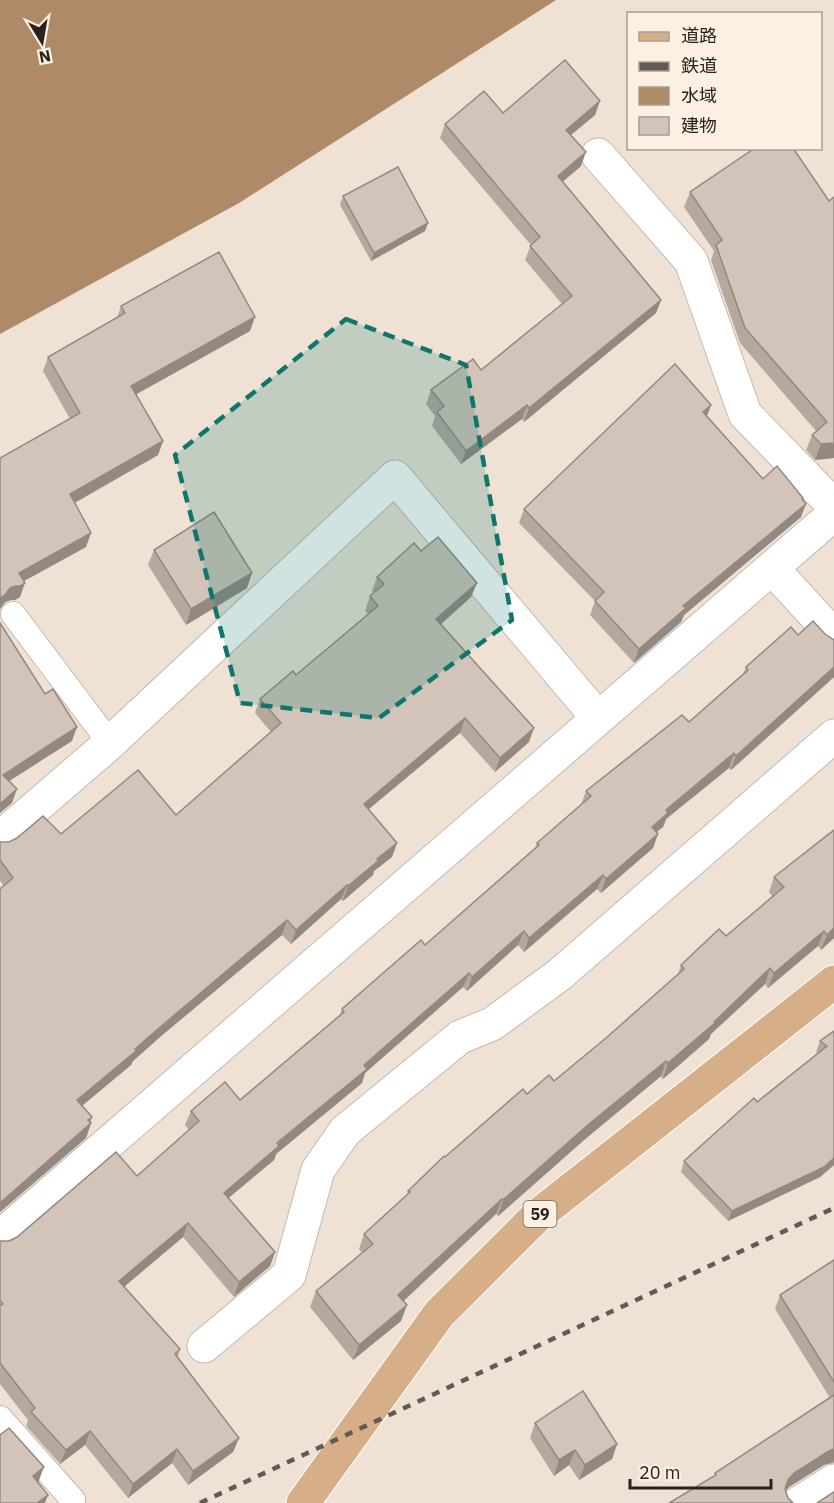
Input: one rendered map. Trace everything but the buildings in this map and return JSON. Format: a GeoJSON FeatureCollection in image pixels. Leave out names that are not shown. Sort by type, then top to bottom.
{"type":"FeatureCollection","features":[{"type":"Feature","properties":{"kind":"main road","name":"59"},"geometry":{"type":"LineString","coordinates":[[303,1503],[439,1314],[537,1216],[834,982]]}},
{"type":"Feature","properties":{"kind":"street"},"geometry":{"type":"LineString","coordinates":[[598,155],[691,261],[745,414],[834,506]]}},
{"type":"Feature","properties":{"kind":"street"},"geometry":{"type":"LineString","coordinates":[[0,838],[110,743],[395,477],[598,718]]}},
{"type":"Feature","properties":{"kind":"street"},"geometry":{"type":"LineString","coordinates":[[0,1237],[834,514]]}},
{"type":"Feature","properties":{"kind":"street"},"geometry":{"type":"LineString","coordinates":[[772,568],[834,636]]}},
{"type":"Feature","properties":{"kind":"street"},"geometry":{"type":"LineString","coordinates":[[204,1346],[289,1275],[318,1170],[345,1131],[460,1037],[492,1024],[559,975],[834,736]]}},
{"type":"Feature","properties":{"kind":"street"},"geometry":{"type":"LineString","coordinates":[[799,1503],[834,1480]]}},
{"type":"Feature","properties":{"kind":"lane"},"geometry":{"type":"LineString","coordinates":[[13,614],[110,743]]}},
{"type":"Feature","properties":{"kind":"lane"},"geometry":{"type":"LineString","coordinates":[[0,1418],[73,1500]]}},
{"type":"Feature","properties":{"kind":"highlighted area"},"geometry":{"type":"Polygon","coordinates":[[[346,319],[466,365],[512,620],[379,718],[240,703],[175,455],[346,319]]]}},
{"type":"Feature","properties":{"kind":"water"},"geometry":{"type":"Polygon","coordinates":[[[0,0],[556,0],[239,203],[0,334],[0,0]]]}},
{"type":"Feature","properties":{"kind":"railway"},"geometry":{"type":"LineString","coordinates":[[200,1503],[834,1208]]}}]}
